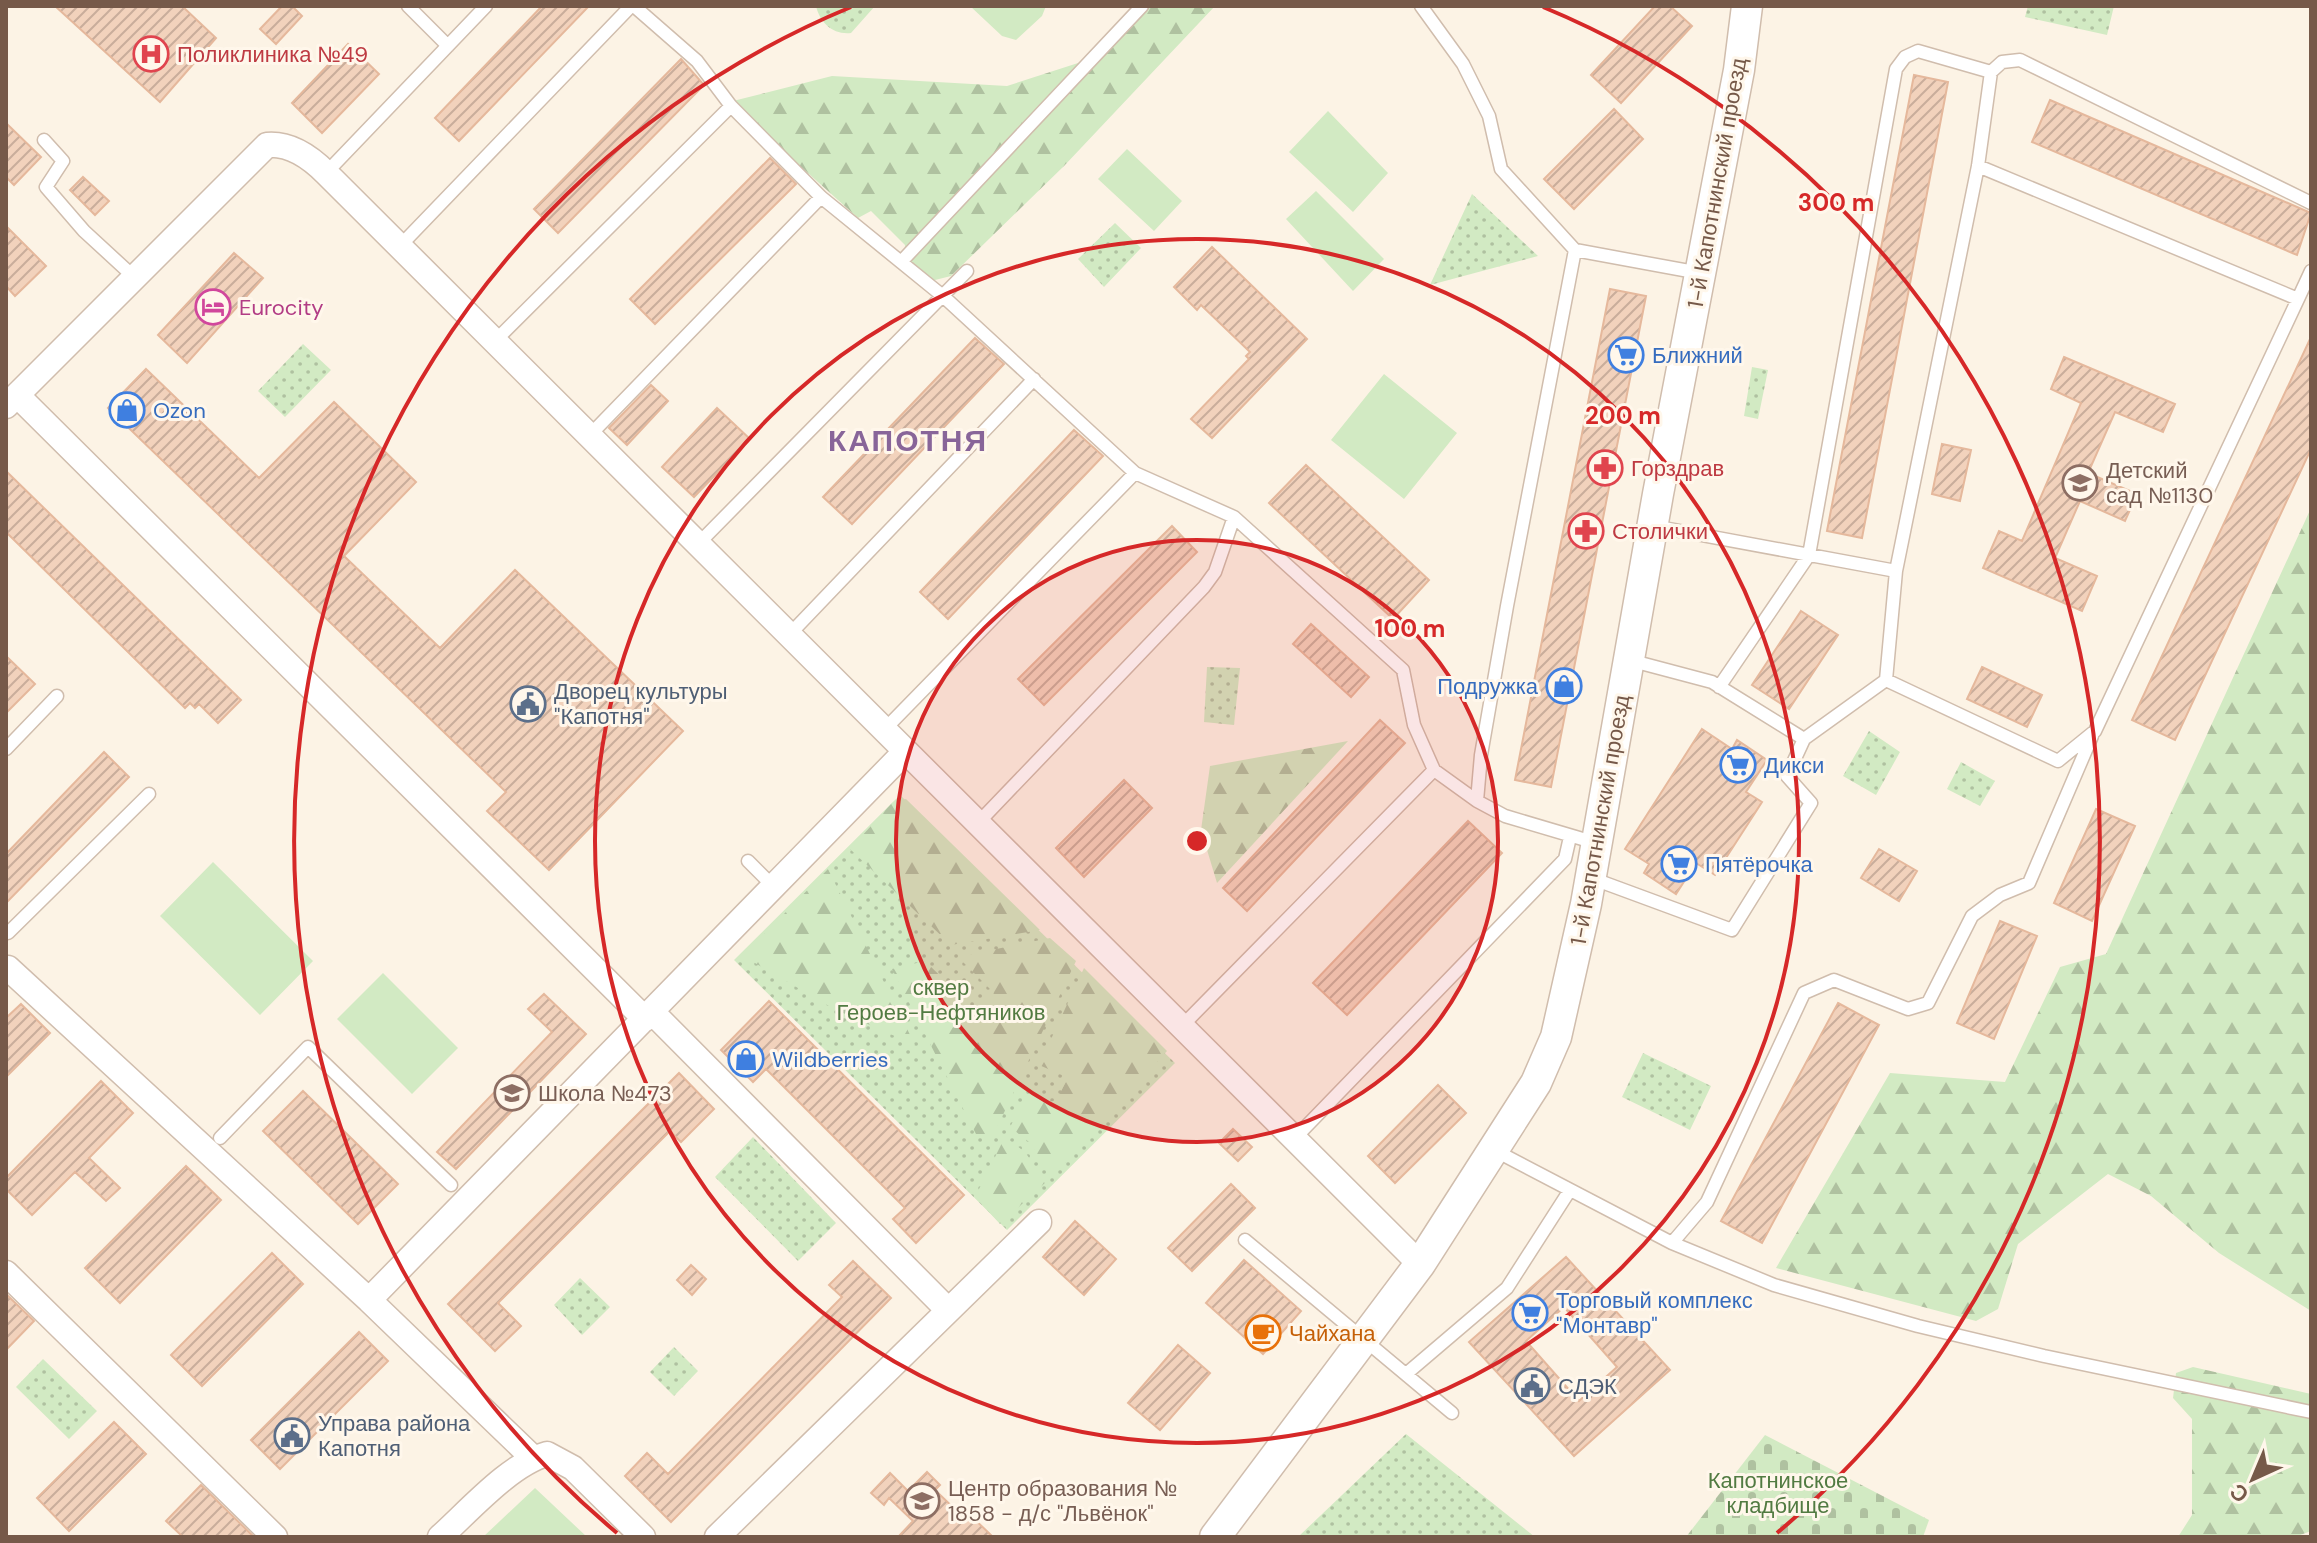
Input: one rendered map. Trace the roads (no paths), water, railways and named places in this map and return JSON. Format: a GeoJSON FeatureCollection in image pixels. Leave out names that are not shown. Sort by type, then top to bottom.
{"type":"FeatureCollection","features":[{"type":"Feature","properties":{"kind":"street","name":"1-й Капотнинский проезд"},"geometry":{"type":"LineString","coordinates":[[1215,1537],[1420,1264],[1536,1083],[1556,1037],[1591,878],[1583,840],[1628,660],[1739,70],[1747,6]]}},
{"type":"Feature","properties":{"kind":"street"},"geometry":{"type":"LineString","coordinates":[[947,1309],[12,400],[267,145],[280,144],[294,149],[326,173],[1420,1264]]}},
{"type":"Feature","properties":{"kind":"street"},"geometry":{"type":"LineString","coordinates":[[369,1300],[905,752]]}},
{"type":"Feature","properties":{"kind":"street"},"geometry":{"type":"LineString","coordinates":[[7,968],[369,1300],[533,1458]]}},
{"type":"Feature","properties":{"kind":"street"},"geometry":{"type":"LineString","coordinates":[[717,1537],[1039,1222]]}},
{"type":"Feature","properties":{"kind":"street"},"geometry":{"type":"LineString","coordinates":[[6,1273],[275,1537]]}},
{"type":"Feature","properties":{"kind":"street"},"geometry":{"type":"LineString","coordinates":[[440,1537],[533,1458],[547,1454],[573,1468],[641,1536]]}},
{"type":"Feature","properties":{"kind":"lane"},"geometry":{"type":"LineString","coordinates":[[408,6],[448,46]]}},
{"type":"Feature","properties":{"kind":"lane"},"geometry":{"type":"LineString","coordinates":[[326,173],[486,6]]}},
{"type":"Feature","properties":{"kind":"lane"},"geometry":{"type":"LineString","coordinates":[[400,246],[633,6],[697,61],[731,106],[821,197],[944,297],[1135,473],[1234,517],[1403,670],[1414,725],[1434,770],[1477,801],[1505,816],[1583,840],[1293,1140]]}},
{"type":"Feature","properties":{"kind":"lane"},"geometry":{"type":"LineString","coordinates":[[901,262],[1142,6]]}},
{"type":"Feature","properties":{"kind":"lane"},"geometry":{"type":"LineString","coordinates":[[1421,6],[1463,64],[1489,116],[1501,169],[1575,250],[1701,273]]}},
{"type":"Feature","properties":{"kind":"lane"},"geometry":{"type":"LineString","coordinates":[[1719,687],[1809,555],[1896,69],[1905,57],[1918,51],[1991,72]]}},
{"type":"Feature","properties":{"kind":"lane"},"geometry":{"type":"LineString","coordinates":[[1591,878],[1732,930],[1811,803],[1787,776],[1804,739],[1886,680],[1896,571],[1978,166],[1991,72],[2002,62],[2020,60],[2311,203]]}},
{"type":"Feature","properties":{"kind":"lane"},"geometry":{"type":"LineString","coordinates":[[495,341],[731,106]]}},
{"type":"Feature","properties":{"kind":"lane"},"geometry":{"type":"LineString","coordinates":[[44,140],[63,161],[46,187],[84,231],[134,277]]}},
{"type":"Feature","properties":{"kind":"lane"},"geometry":{"type":"LineString","coordinates":[[1978,166],[2298,299]]}},
{"type":"Feature","properties":{"kind":"lane"},"geometry":{"type":"LineString","coordinates":[[590,435],[821,197]]}},
{"type":"Feature","properties":{"kind":"lane"},"geometry":{"type":"LineString","coordinates":[[1477,801],[1481,755],[1507,606],[1575,250]]}},
{"type":"Feature","properties":{"kind":"lane"},"geometry":{"type":"LineString","coordinates":[[699,543],[967,271]]}},
{"type":"Feature","properties":{"kind":"lane"},"geometry":{"type":"LineString","coordinates":[[1672,1243],[1707,1202],[1804,993],[1834,980],[1908,1009],[1928,1003],[1972,916],[2000,895],[2029,883],[2095,731],[2311,271]]}},
{"type":"Feature","properties":{"kind":"lane"},"geometry":{"type":"LineString","coordinates":[[789,635],[1034,379]]}},
{"type":"Feature","properties":{"kind":"lane"},"geometry":{"type":"LineString","coordinates":[[884,730],[1135,473]]}},
{"type":"Feature","properties":{"kind":"lane"},"geometry":{"type":"LineString","coordinates":[[977,824],[1204,587],[1215,572],[1234,517]]}},
{"type":"Feature","properties":{"kind":"lane"},"geometry":{"type":"LineString","coordinates":[[1653,526],[1896,571]]}},
{"type":"Feature","properties":{"kind":"lane"},"geometry":{"type":"LineString","coordinates":[[1628,660],[1719,687],[1804,739]]}},
{"type":"Feature","properties":{"kind":"lane"},"geometry":{"type":"LineString","coordinates":[[1886,680],[2058,761],[2095,731]]}},
{"type":"Feature","properties":{"kind":"lane"},"geometry":{"type":"LineString","coordinates":[[6,749],[57,696]]}},
{"type":"Feature","properties":{"kind":"lane"},"geometry":{"type":"LineString","coordinates":[[1181,1027],[1434,770]]}},
{"type":"Feature","properties":{"kind":"lane"},"geometry":{"type":"LineString","coordinates":[[8,933],[149,794]]}},
{"type":"Feature","properties":{"kind":"lane"},"geometry":{"type":"LineString","coordinates":[[748,861],[774,887]]}},
{"type":"Feature","properties":{"kind":"lane"},"geometry":{"type":"LineString","coordinates":[[220,1138],[308,1047],[451,1185]]}},
{"type":"Feature","properties":{"kind":"lane"},"geometry":{"type":"LineString","coordinates":[[1494,1150],[1672,1243],[1774,1285],[1918,1326],[2311,1412]]}},
{"type":"Feature","properties":{"kind":"lane"},"geometry":{"type":"LineString","coordinates":[[1406,1374],[1507,1288],[1570,1190]]}},
{"type":"Feature","properties":{"kind":"lane"},"geometry":{"type":"LineString","coordinates":[[1245,1240],[1452,1413]]}},
{"type":"Feature","properties":{"kind":"place","name":"Поликлиника №49"},"geometry":{"type":"Point","coordinates":[151,54]}},
{"type":"Feature","properties":{"kind":"place","name":"Eurocity"},"geometry":{"type":"Point","coordinates":[213,307]}},
{"type":"Feature","properties":{"kind":"place","name":"Ближний"},"geometry":{"type":"Point","coordinates":[1626,355]}},
{"type":"Feature","properties":{"kind":"place","name":"Ozon"},"geometry":{"type":"Point","coordinates":[127,410]}},
{"type":"Feature","properties":{"kind":"place","name":"Горздрав"},"geometry":{"type":"Point","coordinates":[1605,468]}},
{"type":"Feature","properties":{"kind":"place","name":"Детский сад №1130"},"geometry":{"type":"Point","coordinates":[2080,483]}},
{"type":"Feature","properties":{"kind":"place","name":"Столички"},"geometry":{"type":"Point","coordinates":[1586,531]}},
{"type":"Feature","properties":{"kind":"place","name":"Подружка"},"geometry":{"type":"Point","coordinates":[1564,686]}},
{"type":"Feature","properties":{"kind":"place","name":"Дворец культуры \"Капотня\""},"geometry":{"type":"Point","coordinates":[528,704]}},
{"type":"Feature","properties":{"kind":"place","name":"Дикси"},"geometry":{"type":"Point","coordinates":[1738,765]}},
{"type":"Feature","properties":{"kind":"place","name":"Пятёрочка"},"geometry":{"type":"Point","coordinates":[1679,864]}},
{"type":"Feature","properties":{"kind":"place","name":"Wildberries"},"geometry":{"type":"Point","coordinates":[746,1059]}},
{"type":"Feature","properties":{"kind":"place","name":"Школа №473"},"geometry":{"type":"Point","coordinates":[512,1093]}},
{"type":"Feature","properties":{"kind":"place","name":"Торговый комплекс \"Монтавр\""},"geometry":{"type":"Point","coordinates":[1530,1313]}},
{"type":"Feature","properties":{"kind":"place","name":"Чайхана"},"geometry":{"type":"Point","coordinates":[1263,1333]}},
{"type":"Feature","properties":{"kind":"place","name":"СДЭК"},"geometry":{"type":"Point","coordinates":[1532,1386]}},
{"type":"Feature","properties":{"kind":"place","name":"Управа района Капотня"},"geometry":{"type":"Point","coordinates":[292,1436]}},
{"type":"Feature","properties":{"kind":"place","name":"Центр образования № 1858 - д/с \"Львёнок\""},"geometry":{"type":"Point","coordinates":[922,1501]}},
{"type":"Feature","properties":{"kind":"district","name":"КАПОТНЯ"},"geometry":{"type":"Point","coordinates":[908,440]}},
{"type":"Feature","properties":{"kind":"park label","name":"сквер Героев-Нефтяников"},"geometry":{"type":"Point","coordinates":[941,1000]}},
{"type":"Feature","properties":{"kind":"park label","name":"Капотнинское кладбище"},"geometry":{"type":"Point","coordinates":[1778,1492]}}]}
